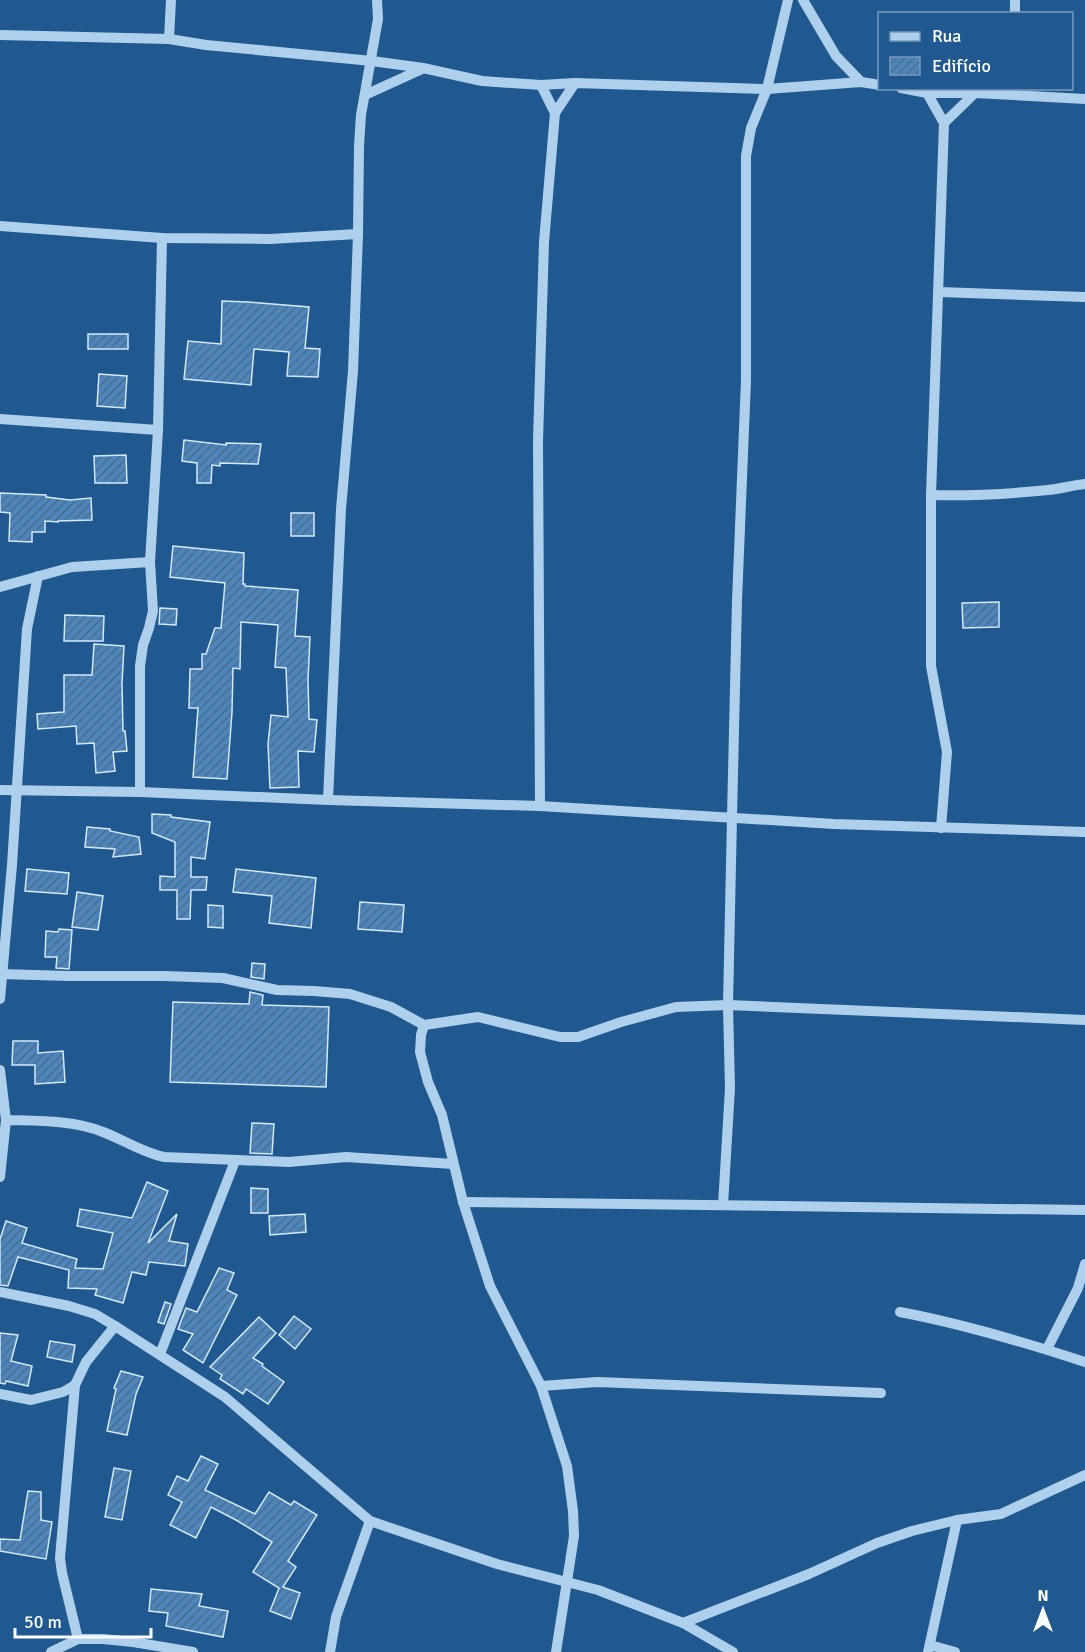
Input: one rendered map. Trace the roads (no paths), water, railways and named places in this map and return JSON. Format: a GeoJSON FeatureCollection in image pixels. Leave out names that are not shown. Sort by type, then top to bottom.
{"type":"FeatureCollection","features":[{"type":"Feature","properties":{"kind":"street"},"geometry":{"type":"LineString","coordinates":[[169,39],[171,0]]}},
{"type":"Feature","properties":{"kind":"street"},"geometry":{"type":"LineString","coordinates":[[328,800],[341,508],[353,370],[358,234],[358,146],[361,115],[378,19],[377,0]]}},
{"type":"Feature","properties":{"kind":"street"},"geometry":{"type":"LineString","coordinates":[[723,1205],[730,1088],[728,1005],[732,817],[737,601],[746,380],[746,156],[751,128],[767,89],[788,0]]}},
{"type":"Feature","properties":{"kind":"street"},"geometry":{"type":"LineString","coordinates":[[803,0],[836,56],[861,82]]}},
{"type":"Feature","properties":{"kind":"street"},"geometry":{"type":"LineString","coordinates":[[0,35],[169,39],[423,68],[482,81],[541,85],[575,83],[767,89],[861,82],[878,85]]}},
{"type":"Feature","properties":{"kind":"street"},"geometry":{"type":"LineString","coordinates":[[365,95],[423,68]]}},
{"type":"Feature","properties":{"kind":"street"},"geometry":{"type":"LineString","coordinates":[[540,806],[538,441],[544,242],[555,113],[575,83]]}},
{"type":"Feature","properties":{"kind":"street"},"geometry":{"type":"LineString","coordinates":[[541,85],[555,113]]}},
{"type":"Feature","properties":{"kind":"street"},"geometry":{"type":"LineString","coordinates":[[911,90],[927,93],[1014,92],[1085,99]]}},
{"type":"Feature","properties":{"kind":"street"},"geometry":{"type":"LineString","coordinates":[[927,93],[944,123],[931,495],[931,666],[947,752],[940,828]]}},
{"type":"Feature","properties":{"kind":"street"},"geometry":{"type":"LineString","coordinates":[[944,123],[975,93]]}},
{"type":"Feature","properties":{"kind":"street"},"geometry":{"type":"LineString","coordinates":[[0,226],[162,238],[270,239],[358,234]]}},
{"type":"Feature","properties":{"kind":"street"},"geometry":{"type":"LineString","coordinates":[[140,792],[140,666],[143,645],[153,611],[150,562],[158,430],[162,238]]}},
{"type":"Feature","properties":{"kind":"street"},"geometry":{"type":"LineString","coordinates":[[939,292],[1085,297]]}},
{"type":"Feature","properties":{"kind":"street"},"geometry":{"type":"LineString","coordinates":[[0,419],[158,430]]}},
{"type":"Feature","properties":{"kind":"street"},"geometry":{"type":"LineString","coordinates":[[931,495],[974,496],[1050,490],[1085,484]]}},
{"type":"Feature","properties":{"kind":"street"},"geometry":{"type":"LineString","coordinates":[[0,587],[72,567],[150,562]]}},
{"type":"Feature","properties":{"kind":"street"},"geometry":{"type":"LineString","coordinates":[[0,999],[12,865],[27,629],[38,576]]}},
{"type":"Feature","properties":{"kind":"street"},"geometry":{"type":"LineString","coordinates":[[0,790],[140,792],[540,806],[834,824],[1085,832]]}},
{"type":"Feature","properties":{"kind":"street"},"geometry":{"type":"LineString","coordinates":[[1,974],[223,978],[277,990],[350,994],[391,1007],[424,1025],[478,1017],[560,1037],[578,1037],[676,1007],[728,1005],[1085,1020]]}},
{"type":"Feature","properties":{"kind":"street"},"geometry":{"type":"LineString","coordinates":[[424,1025],[420,1052],[428,1082],[442,1115],[463,1202],[490,1286],[541,1386],[567,1466],[574,1536],[556,1652]]}},
{"type":"Feature","properties":{"kind":"street"},"geometry":{"type":"LineString","coordinates":[[0,1070],[6,1120],[0,1177]]}},
{"type":"Feature","properties":{"kind":"street"},"geometry":{"type":"LineString","coordinates":[[6,1120],[81,1126],[103,1132],[154,1155],[289,1162],[346,1157],[453,1164]]}},
{"type":"Feature","properties":{"kind":"street"},"geometry":{"type":"LineString","coordinates":[[160,1354],[235,1161]]}},
{"type":"Feature","properties":{"kind":"street"},"geometry":{"type":"LineString","coordinates":[[463,1202],[1085,1210]]}},
{"type":"Feature","properties":{"kind":"street"},"geometry":{"type":"LineString","coordinates":[[1047,1349],[1078,1288],[1085,1264]]}},
{"type":"Feature","properties":{"kind":"street"},"geometry":{"type":"LineString","coordinates":[[0,1292],[96,1314],[225,1397],[370,1521],[497,1564],[598,1590],[683,1623],[733,1652]]}},
{"type":"Feature","properties":{"kind":"street"},"geometry":{"type":"LineString","coordinates":[[900,1312],[941,1320],[1047,1349],[1085,1362]]}},
{"type":"Feature","properties":{"kind":"street"},"geometry":{"type":"LineString","coordinates":[[78,1639],[60,1557],[75,1386],[86,1362],[115,1326]]}},
{"type":"Feature","properties":{"kind":"street"},"geometry":{"type":"LineString","coordinates":[[541,1386],[597,1382],[881,1393]]}},
{"type":"Feature","properties":{"kind":"street"},"geometry":{"type":"LineString","coordinates":[[0,1394],[31,1400],[63,1392],[75,1386]]}},
{"type":"Feature","properties":{"kind":"street"},"geometry":{"type":"LineString","coordinates":[[683,1623],[809,1574],[877,1543],[912,1531],[957,1520],[1001,1514],[1085,1475]]}},
{"type":"Feature","properties":{"kind":"street"},"geometry":{"type":"LineString","coordinates":[[955,1652],[929,1649],[957,1520]]}},
{"type":"Feature","properties":{"kind":"street"},"geometry":{"type":"LineString","coordinates":[[330,1652],[336,1617],[370,1521]]}},
{"type":"Feature","properties":{"kind":"street"},"geometry":{"type":"LineString","coordinates":[[51,1652],[78,1639],[133,1642],[193,1652]]}}]}
